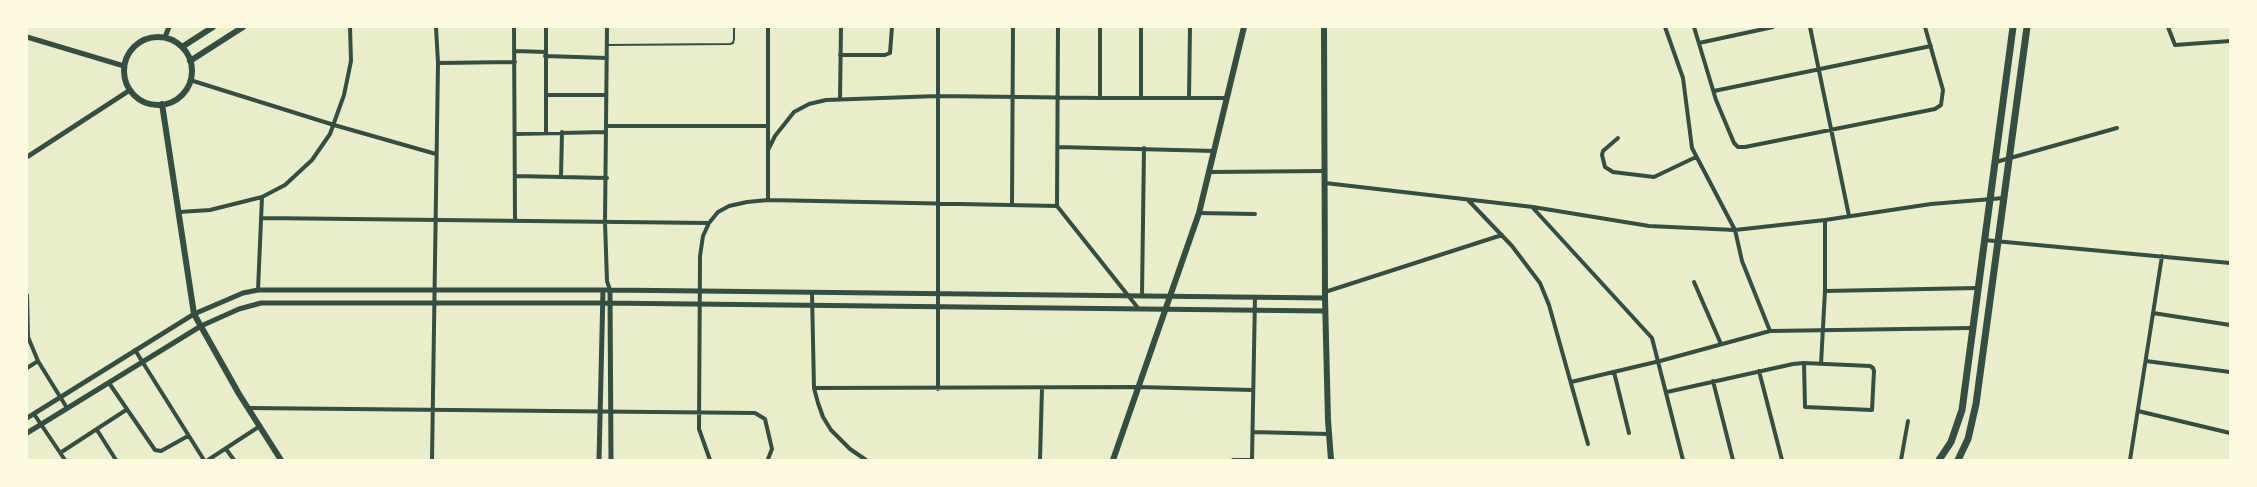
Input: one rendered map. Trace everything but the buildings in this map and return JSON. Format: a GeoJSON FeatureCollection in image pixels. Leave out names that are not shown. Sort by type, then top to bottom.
{"type":"FeatureCollection","features":[{"type":"Feature","properties":{"kind":"main road"},"geometry":{"type":"LineString","coordinates":[[182,47],[213,27]]}},
{"type":"Feature","properties":{"kind":"main road"},"geometry":{"type":"LineString","coordinates":[[190,61],[243,27]]}},
{"type":"Feature","properties":{"kind":"main road"},"geometry":{"type":"LineString","coordinates":[[1113,460],[1199,213],[1244,27]]}},
{"type":"Feature","properties":{"kind":"main road"},"geometry":{"type":"LineString","coordinates":[[1324,27],[1325,311],[1331,460]]}},
{"type":"Feature","properties":{"kind":"main road"},"geometry":{"type":"LineString","coordinates":[[1939,460],[1951,442],[1962,410],[1971,328],[2013,27]]}},
{"type":"Feature","properties":{"kind":"main road"},"geometry":{"type":"LineString","coordinates":[[1958,460],[1968,438],[1976,404],[2027,27]]}},
{"type":"Feature","properties":{"kind":"main road"},"geometry":{"type":"LineString","coordinates":[[165,37],[182,47],[190,61],[190,80],[180,96],[162,104],[144,102],[130,90],[124,78],[124,66],[129,53],[138,43],[150,38],[165,37]]}},
{"type":"Feature","properties":{"kind":"main road"},"geometry":{"type":"LineString","coordinates":[[162,104],[194,314],[239,394],[281,460]]}},
{"type":"Feature","properties":{"kind":"street"},"geometry":{"type":"LineString","coordinates":[[165,37],[169,27]]}},
{"type":"Feature","properties":{"kind":"street"},"geometry":{"type":"LineString","coordinates":[[179,212],[217,208],[262,197],[285,185],[306,166],[325,144],[334,125],[349,77],[350,27]]}},
{"type":"Feature","properties":{"kind":"street"},"geometry":{"type":"LineString","coordinates":[[432,460],[438,63],[436,27]]}},
{"type":"Feature","properties":{"kind":"street"},"geometry":{"type":"LineString","coordinates":[[514,27],[515,220]]}},
{"type":"Feature","properties":{"kind":"street"},"geometry":{"type":"LineString","coordinates":[[546,27],[546,133]]}},
{"type":"Feature","properties":{"kind":"street"},"geometry":{"type":"LineString","coordinates":[[607,27],[605,222],[607,281],[611,303],[611,460]]}},
{"type":"Feature","properties":{"kind":"street"},"geometry":{"type":"LineString","coordinates":[[768,27],[768,200]]}},
{"type":"Feature","properties":{"kind":"street"},"geometry":{"type":"LineString","coordinates":[[840,99],[841,27]]}},
{"type":"Feature","properties":{"kind":"street"},"geometry":{"type":"LineString","coordinates":[[840,55],[890,53],[892,27]]}},
{"type":"Feature","properties":{"kind":"street"},"geometry":{"type":"LineString","coordinates":[[938,27],[936,203],[939,389]]}},
{"type":"Feature","properties":{"kind":"street"},"geometry":{"type":"LineString","coordinates":[[1012,204],[1013,27]]}},
{"type":"Feature","properties":{"kind":"street"},"geometry":{"type":"LineString","coordinates":[[1058,27],[1057,206],[1138,308]]}},
{"type":"Feature","properties":{"kind":"street"},"geometry":{"type":"LineString","coordinates":[[1100,27],[1100,98]]}},
{"type":"Feature","properties":{"kind":"street"},"geometry":{"type":"LineString","coordinates":[[1141,27],[1141,98]]}},
{"type":"Feature","properties":{"kind":"street"},"geometry":{"type":"LineString","coordinates":[[1189,98],[1190,27]]}},
{"type":"Feature","properties":{"kind":"street"},"geometry":{"type":"LineString","coordinates":[[1665,27],[1683,78],[1690,138],[1696,157],[1735,230],[1742,261],[1770,331]]}},
{"type":"Feature","properties":{"kind":"street"},"geometry":{"type":"LineString","coordinates":[[1694,27],[1714,91],[1734,143],[1738,147],[1831,131],[1935,109],[1941,105],[1943,90],[1925,27]]}},
{"type":"Feature","properties":{"kind":"street"},"geometry":{"type":"LineString","coordinates":[[1699,43],[1773,27]]}},
{"type":"Feature","properties":{"kind":"street"},"geometry":{"type":"LineString","coordinates":[[1810,27],[1849,216]]}},
{"type":"Feature","properties":{"kind":"street"},"geometry":{"type":"LineString","coordinates":[[2168,27],[2175,45],[2230,41]]}},
{"type":"Feature","properties":{"kind":"street"},"geometry":{"type":"LineString","coordinates":[[27,37],[124,66]]}},
{"type":"Feature","properties":{"kind":"street"},"geometry":{"type":"LineString","coordinates":[[1714,91],[1931,46]]}},
{"type":"Feature","properties":{"kind":"street"},"geometry":{"type":"LineString","coordinates":[[515,51],[607,58]]}},
{"type":"Feature","properties":{"kind":"street"},"geometry":{"type":"LineString","coordinates":[[438,63],[515,62]]}},
{"type":"Feature","properties":{"kind":"street"},"geometry":{"type":"LineString","coordinates":[[190,80],[436,154]]}},
{"type":"Feature","properties":{"kind":"street"},"geometry":{"type":"LineString","coordinates":[[27,157],[130,90]]}},
{"type":"Feature","properties":{"kind":"street"},"geometry":{"type":"LineString","coordinates":[[546,95],[606,95]]}},
{"type":"Feature","properties":{"kind":"street"},"geometry":{"type":"LineString","coordinates":[[768,150],[789,117],[802,107],[826,100],[938,96],[1227,98]]}},
{"type":"Feature","properties":{"kind":"street"},"geometry":{"type":"LineString","coordinates":[[515,134],[606,129],[767,126]]}},
{"type":"Feature","properties":{"kind":"street"},"geometry":{"type":"LineString","coordinates":[[1994,163],[2117,128]]}},
{"type":"Feature","properties":{"kind":"street"},"geometry":{"type":"LineString","coordinates":[[561,176],[562,132]]}},
{"type":"Feature","properties":{"kind":"street"},"geometry":{"type":"LineString","coordinates":[[1617,138],[1603,151],[1602,155],[1605,167],[1613,172],[1654,177],[1696,157]]}},
{"type":"Feature","properties":{"kind":"street"},"geometry":{"type":"LineString","coordinates":[[1058,147],[1215,151]]}},
{"type":"Feature","properties":{"kind":"street"},"geometry":{"type":"LineString","coordinates":[[1142,295],[1144,148]]}},
{"type":"Feature","properties":{"kind":"street"},"geometry":{"type":"LineString","coordinates":[[1210,172],[1325,171]]}},
{"type":"Feature","properties":{"kind":"street"},"geometry":{"type":"LineString","coordinates":[[515,176],[607,178]]}},
{"type":"Feature","properties":{"kind":"street"},"geometry":{"type":"LineString","coordinates":[[1325,183],[1533,207],[1649,226],[1735,230],[1825,220],[1931,204],[2004,198]]}},
{"type":"Feature","properties":{"kind":"street"},"geometry":{"type":"LineString","coordinates":[[258,290],[262,197]]}},
{"type":"Feature","properties":{"kind":"street"},"geometry":{"type":"LineString","coordinates":[[1467,199],[1502,235],[1540,283],[1549,305],[1588,444]]}},
{"type":"Feature","properties":{"kind":"street"},"geometry":{"type":"LineString","coordinates":[[710,460],[699,429],[698,414],[699,291],[702,242],[709,223],[718,212],[747,201],[768,200],[1057,206]]}},
{"type":"Feature","properties":{"kind":"street"},"geometry":{"type":"LineString","coordinates":[[1533,207],[1647,332],[1656,346],[1683,460]]}},
{"type":"Feature","properties":{"kind":"street"},"geometry":{"type":"LineString","coordinates":[[1199,213],[1255,214]]}},
{"type":"Feature","properties":{"kind":"street"},"geometry":{"type":"LineString","coordinates":[[261,218],[709,223]]}},
{"type":"Feature","properties":{"kind":"street"},"geometry":{"type":"LineString","coordinates":[[1821,364],[1825,291],[1825,220]]}},
{"type":"Feature","properties":{"kind":"street"},"geometry":{"type":"LineString","coordinates":[[27,418],[194,314],[243,293],[258,290],[1325,295],[1502,235]]}},
{"type":"Feature","properties":{"kind":"street"},"geometry":{"type":"LineString","coordinates":[[1983,240],[2230,263]]}},
{"type":"Feature","properties":{"kind":"street"},"geometry":{"type":"LineString","coordinates":[[2130,460],[2162,256]]}},
{"type":"Feature","properties":{"kind":"street"},"geometry":{"type":"LineString","coordinates":[[599,460],[603,290],[607,281]]}},
{"type":"Feature","properties":{"kind":"street"},"geometry":{"type":"LineString","coordinates":[[1694,282],[1721,344]]}},
{"type":"Feature","properties":{"kind":"street"},"geometry":{"type":"LineString","coordinates":[[1825,291],[1977,288]]}},
{"type":"Feature","properties":{"kind":"street"},"geometry":{"type":"LineString","coordinates":[[353,290],[353,302]]}},
{"type":"Feature","properties":{"kind":"street"},"geometry":{"type":"LineString","coordinates":[[812,293],[814,388],[820,410],[831,430],[850,449],[867,460]]}},
{"type":"Feature","properties":{"kind":"street"},"geometry":{"type":"LineString","coordinates":[[27,295],[28,337],[38,361],[67,408]]}},
{"type":"Feature","properties":{"kind":"street"},"geometry":{"type":"LineString","coordinates":[[1233,460],[1252,460],[1255,296]]}},
{"type":"Feature","properties":{"kind":"street"},"geometry":{"type":"LineString","coordinates":[[27,433],[201,326],[239,309],[261,303],[611,303],[1325,311]]}},
{"type":"Feature","properties":{"kind":"street"},"geometry":{"type":"LineString","coordinates":[[2153,313],[2230,325]]}},
{"type":"Feature","properties":{"kind":"street"},"geometry":{"type":"LineString","coordinates":[[1571,381],[1660,361],[1770,331],[1971,328]]}},
{"type":"Feature","properties":{"kind":"street"},"geometry":{"type":"LineString","coordinates":[[135,350],[204,460]]}},
{"type":"Feature","properties":{"kind":"street"},"geometry":{"type":"LineString","coordinates":[[27,368],[38,361]]}},
{"type":"Feature","properties":{"kind":"street"},"geometry":{"type":"LineString","coordinates":[[2146,361],[2230,372]]}},
{"type":"Feature","properties":{"kind":"street"},"geometry":{"type":"LineString","coordinates":[[1667,392],[1804,363],[1873,368],[1872,410],[1805,407],[1804,363]]}},
{"type":"Feature","properties":{"kind":"street"},"geometry":{"type":"LineString","coordinates":[[1759,371],[1782,460]]}},
{"type":"Feature","properties":{"kind":"street"},"geometry":{"type":"LineString","coordinates":[[1614,372],[1629,433]]}},
{"type":"Feature","properties":{"kind":"street"},"geometry":{"type":"LineString","coordinates":[[1713,381],[1733,460]]}},
{"type":"Feature","properties":{"kind":"street"},"geometry":{"type":"LineString","coordinates":[[109,383],[158,452],[188,436]]}},
{"type":"Feature","properties":{"kind":"street"},"geometry":{"type":"LineString","coordinates":[[814,388],[1138,387],[1253,390]]}},
{"type":"Feature","properties":{"kind":"street"},"geometry":{"type":"LineString","coordinates":[[1040,460],[1042,388]]}},
{"type":"Feature","properties":{"kind":"street"},"geometry":{"type":"LineString","coordinates":[[249,408],[755,413],[763,416],[772,449],[768,459]]}},
{"type":"Feature","properties":{"kind":"street"},"geometry":{"type":"LineString","coordinates":[[60,453],[126,410]]}},
{"type":"Feature","properties":{"kind":"street"},"geometry":{"type":"LineString","coordinates":[[2138,411],[2230,433]]}},
{"type":"Feature","properties":{"kind":"street"},"geometry":{"type":"LineString","coordinates":[[34,414],[65,460]]}},
{"type":"Feature","properties":{"kind":"street"},"geometry":{"type":"LineString","coordinates":[[1901,460],[1908,421]]}},
{"type":"Feature","properties":{"kind":"street"},"geometry":{"type":"LineString","coordinates":[[208,460],[260,426]]}},
{"type":"Feature","properties":{"kind":"street"},"geometry":{"type":"LineString","coordinates":[[97,430],[116,460]]}},
{"type":"Feature","properties":{"kind":"street"},"geometry":{"type":"LineString","coordinates":[[1253,432],[1329,434]]}},
{"type":"Feature","properties":{"kind":"street"},"geometry":{"type":"LineString","coordinates":[[226,448],[234,460]]}},
{"type":"Feature","properties":{"kind":"lane"},"geometry":{"type":"LineString","coordinates":[[607,45],[730,44],[733,43],[734,27]]}}]}
